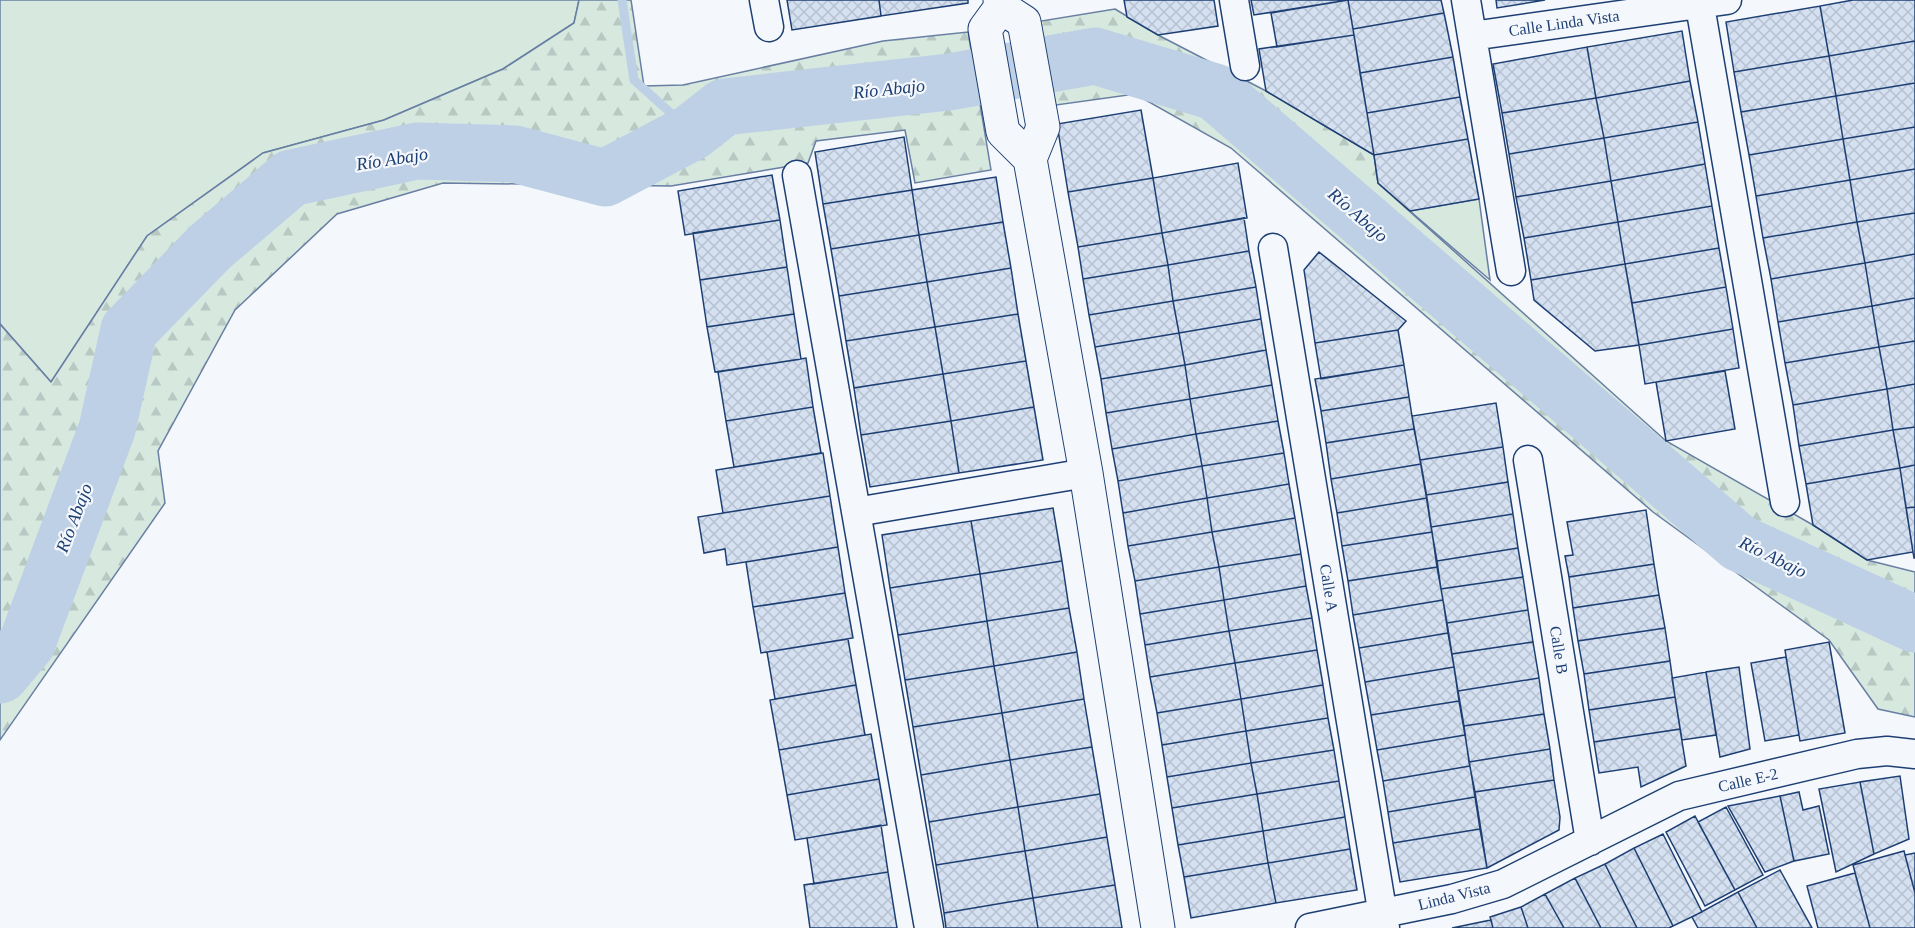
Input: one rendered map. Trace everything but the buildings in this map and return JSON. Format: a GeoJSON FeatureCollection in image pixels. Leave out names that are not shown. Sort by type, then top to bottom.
{"type":"FeatureCollection","features":[{"type":"Feature","properties":{"kind":"street"},"geometry":{"type":"LineString","coordinates":[[1234,0],[1245,66]]}},
{"type":"Feature","properties":{"kind":"street"},"geometry":{"type":"LineString","coordinates":[[1466,0],[1511,271]]}},
{"type":"Feature","properties":{"kind":"street"},"geometry":{"type":"LineString","coordinates":[[1708,2],[1785,502]]}},
{"type":"Feature","properties":{"kind":"street","name":"Calle Linda Vista"},"geometry":{"type":"LineString","coordinates":[[1472,36],[1708,2]]}},
{"type":"Feature","properties":{"kind":"street"},"geometry":{"type":"LineString","coordinates":[[1003,15],[1043,127],[1030,159],[1086,473],[1158,928]]}},
{"type":"Feature","properties":{"kind":"street"},"geometry":{"type":"LineString","coordinates":[[1003,15],[1003,132],[1030,159]]}},
{"type":"Feature","properties":{"kind":"street"},"geometry":{"type":"LineString","coordinates":[[797,175],[929,928]]}},
{"type":"Feature","properties":{"kind":"street","name":"Calle A"},"geometry":{"type":"LineString","coordinates":[[1273,248],[1384,920]]}},
{"type":"Feature","properties":{"kind":"street","name":"Calle B"},"geometry":{"type":"LineString","coordinates":[[1528,460],[1590,841]]}},
{"type":"Feature","properties":{"kind":"street"},"geometry":{"type":"LineString","coordinates":[[856,512],[1086,473]]}},
{"type":"Feature","properties":{"kind":"street","name":"Calle E-2"},"geometry":{"type":"LineString","coordinates":[[1590,841],[1679,796],[1857,754],[1887,751],[1915,754]]}},
{"type":"Feature","properties":{"kind":"street","name":"Linda Vista"},"geometry":{"type":"LineString","coordinates":[[1310,928],[1384,920],[1503,884],[1590,841]]}},
{"type":"Feature","properties":{"kind":"green space"},"geometry":{"type":"Polygon","coordinates":[[[0,0],[579,0],[574,23],[503,69],[384,120],[263,153],[147,236],[51,382],[0,324],[0,0]]]}},
{"type":"Feature","properties":{"kind":"green space"},"geometry":{"type":"Polygon","coordinates":[[[579,0],[631,0],[644,86],[683,85],[883,41],[968,32],[991,170],[915,183],[905,130],[816,141],[808,163],[671,186],[443,183],[337,214],[235,310],[158,451],[165,503],[0,740],[0,324],[51,382],[147,236],[263,153],[384,120],[503,69],[574,23],[579,0]]]}},
{"type":"Feature","properties":{"kind":"green space"},"geometry":{"type":"Polygon","coordinates":[[[1115,9],[1158,35],[1266,91],[1374,155],[1378,183],[1666,441],[1813,525],[1867,560],[1915,572],[1915,717],[1878,709],[1829,640],[1653,512],[1231,148],[1135,94],[1049,106],[1035,22],[1115,9]]]}},
{"type":"Feature","properties":{"kind":"green space"},"geometry":{"type":"Polygon","coordinates":[[[1479,199],[1490,280],[1410,211],[1479,199]]]}},
{"type":"Feature","properties":{"kind":"waterway"},"geometry":{"type":"LineString","coordinates":[[622,0],[634,80],[692,132]]}},
{"type":"Feature","properties":{"kind":"waterway","name":"Río Abajo"},"geometry":{"type":"LineString","coordinates":[[0,675],[27,643],[107,429],[129,330],[210,247],[291,178],[417,151],[515,154],[605,178],[692,132],[724,107],[949,82],[1095,56],[1215,92],[1739,543],[1915,624]]}}]}
